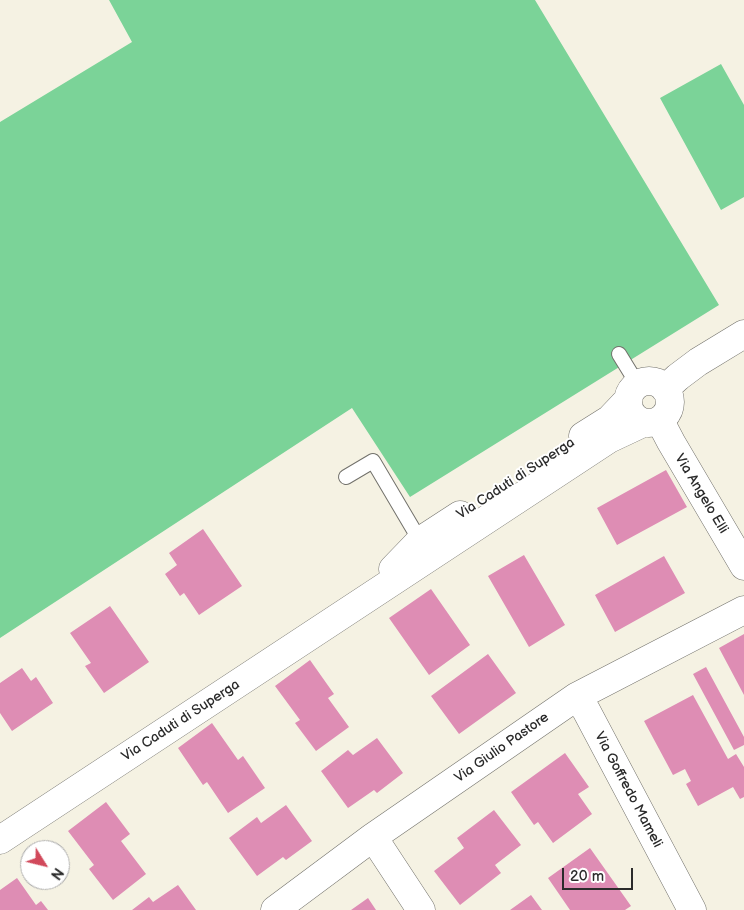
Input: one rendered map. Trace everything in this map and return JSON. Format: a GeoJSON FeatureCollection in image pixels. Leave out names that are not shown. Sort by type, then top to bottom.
{"type":"FeatureCollection","features":[{"type":"Feature","properties":{"kind":"street"},"geometry":{"type":"LineString","coordinates":[[665,389],[698,362],[744,334]]}},
{"type":"Feature","properties":{"kind":"street"},"geometry":{"type":"LineString","coordinates":[[647,381],[660,384],[665,389],[670,400],[668,412],[651,422],[633,416],[630,411],[633,392],[647,381]]}},
{"type":"Feature","properties":{"kind":"street","name":"Via Caduti di Superga"},"geometry":{"type":"LineString","coordinates":[[0,840],[363,601],[425,550],[610,419],[633,392]]}},
{"type":"Feature","properties":{"kind":"street","name":"Via Caduti di Superga"},"geometry":{"type":"LineString","coordinates":[[425,550],[609,439],[651,422]]}},
{"type":"Feature","properties":{"kind":"street","name":"Via Angelo Elli"},"geometry":{"type":"LineString","coordinates":[[651,422],[671,442],[744,566]]}},
{"type":"Feature","properties":{"kind":"street","name":"Via Giulio Pastore"},"geometry":{"type":"LineString","coordinates":[[275,910],[373,837],[576,697],[744,610]]}},
{"type":"Feature","properties":{"kind":"street","name":"Via Goffredo Mameli"},"geometry":{"type":"LineString","coordinates":[[576,697],[586,710],[692,910]]}},
{"type":"Feature","properties":{"kind":"street"},"geometry":{"type":"LineString","coordinates":[[373,837],[421,910]]}},
{"type":"Feature","properties":{"kind":"lane"},"geometry":{"type":"LineString","coordinates":[[619,354],[633,392]]}},
{"type":"Feature","properties":{"kind":"lane"},"geometry":{"type":"LineString","coordinates":[[346,477],[373,461],[425,550]]}},
{"type":"Feature","properties":{"kind":"green space"},"geometry":{"type":"Polygon","coordinates":[[[109,0],[535,0],[719,305],[410,497],[352,408],[0,638],[0,122],[132,42],[109,0]]]}},
{"type":"Feature","properties":{"kind":"green space"},"geometry":{"type":"Polygon","coordinates":[[[721,64],[744,105],[744,197],[721,210],[660,98],[721,64]]]}},
{"type":"Feature","properties":{"kind":"building"},"geometry":{"type":"Polygon","coordinates":[[[666,470],[687,507],[617,545],[597,508],[666,470]]]}},
{"type":"Feature","properties":{"kind":"building"},"geometry":{"type":"Polygon","coordinates":[[[203,529],[242,586],[199,615],[184,593],[180,596],[165,574],[177,565],[169,553],[203,529]]]}},
{"type":"Feature","properties":{"kind":"building"},"geometry":{"type":"Polygon","coordinates":[[[524,555],[565,625],[529,647],[488,576],[524,555]]]}},
{"type":"Feature","properties":{"kind":"building"},"geometry":{"type":"Polygon","coordinates":[[[664,556],[685,593],[615,632],[595,595],[664,556]]]}},
{"type":"Feature","properties":{"kind":"building"},"geometry":{"type":"Polygon","coordinates":[[[431,589],[470,645],[429,675],[389,618],[431,589]]]}},
{"type":"Feature","properties":{"kind":"building"},"geometry":{"type":"Polygon","coordinates":[[[110,606],[149,662],[104,693],[85,666],[91,663],[70,633],[110,606]]]}},
{"type":"Feature","properties":{"kind":"building"},"geometry":{"type":"Polygon","coordinates":[[[744,634],[744,695],[719,648],[744,634]]]}},
{"type":"Feature","properties":{"kind":"building"},"geometry":{"type":"Polygon","coordinates":[[[488,654],[516,693],[459,734],[431,696],[488,654]]]}},
{"type":"Feature","properties":{"kind":"building"},"geometry":{"type":"Polygon","coordinates":[[[310,660],[334,694],[328,698],[349,727],[316,751],[295,723],[300,720],[275,686],[310,660]]]}},
{"type":"Feature","properties":{"kind":"building"},"geometry":{"type":"Polygon","coordinates":[[[706,667],[744,737],[744,745],[734,750],[693,674],[706,667]]]}},
{"type":"Feature","properties":{"kind":"building"},"geometry":{"type":"Polygon","coordinates":[[[22,668],[31,681],[36,677],[53,703],[12,731],[0,713],[0,683],[22,668]]]}},
{"type":"Feature","properties":{"kind":"building"},"geometry":{"type":"Polygon","coordinates":[[[693,695],[728,759],[736,754],[744,767],[744,797],[740,799],[733,787],[698,806],[686,784],[691,781],[685,769],[673,775],[644,721],[693,695]]]}},
{"type":"Feature","properties":{"kind":"building"},"geometry":{"type":"Polygon","coordinates":[[[212,723],[238,760],[243,756],[265,788],[228,813],[207,782],[203,785],[178,748],[212,723]]]}},
{"type":"Feature","properties":{"kind":"building"},"geometry":{"type":"Polygon","coordinates":[[[377,738],[403,773],[377,793],[374,790],[348,808],[321,771],[348,750],[353,755],[377,738]]]}},
{"type":"Feature","properties":{"kind":"building"},"geometry":{"type":"Polygon","coordinates":[[[565,753],[589,787],[578,794],[592,814],[553,843],[538,822],[534,825],[511,792],[565,753]]]}},
{"type":"Feature","properties":{"kind":"building"},"geometry":{"type":"Polygon","coordinates":[[[106,802],[130,834],[121,841],[146,874],[113,900],[89,869],[94,865],[68,831],[106,802]]]}},
{"type":"Feature","properties":{"kind":"building"},"geometry":{"type":"Polygon","coordinates":[[[286,805],[312,841],[286,860],[283,857],[257,876],[229,838],[257,817],[261,823],[286,805]]]}},
{"type":"Feature","properties":{"kind":"building"},"geometry":{"type":"Polygon","coordinates":[[[494,810],[521,845],[495,865],[501,873],[460,905],[434,871],[464,848],[457,838],[494,810]]]}},
{"type":"Feature","properties":{"kind":"building"},"geometry":{"type":"Polygon","coordinates":[[[590,848],[631,906],[625,910],[570,910],[548,878],[590,848]]]}},
{"type":"Feature","properties":{"kind":"building"},"geometry":{"type":"Polygon","coordinates":[[[17,878],[20,882],[20,890],[25,890],[36,905],[41,901],[48,910],[0,910],[0,890],[17,878]]]}},
{"type":"Feature","properties":{"kind":"building"},"geometry":{"type":"Polygon","coordinates":[[[178,885],[196,910],[132,910],[149,897],[153,902],[178,885]]]}},
{"type":"Feature","properties":{"kind":"building"},"geometry":{"type":"Polygon","coordinates":[[[531,895],[542,910],[510,910],[531,895]]]}},
{"type":"Feature","properties":{"kind":"building"},"geometry":{"type":"Polygon","coordinates":[[[368,898],[376,910],[351,910],[368,898]]]}}]}
